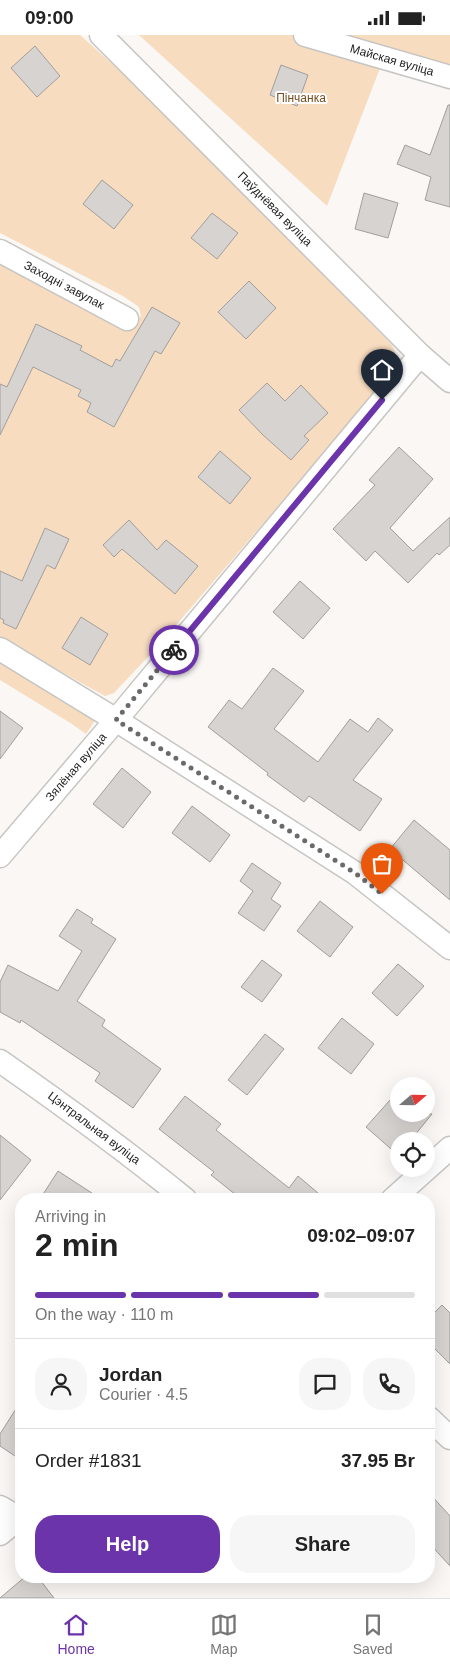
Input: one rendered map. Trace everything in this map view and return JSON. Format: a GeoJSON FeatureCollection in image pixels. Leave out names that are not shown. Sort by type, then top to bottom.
{"type":"FeatureCollection","features":[{"type":"Feature","properties":{"kind":"street","name":"Паўднёвая вуліца"},"geometry":{"type":"LineString","coordinates":[[101,35],[420,355],[450,381]]}},
{"type":"Feature","properties":{"kind":"street","name":"Майская вуліца"},"geometry":{"type":"LineString","coordinates":[[305,35],[450,77]]}},
{"type":"Feature","properties":{"kind":"street","name":"Заходні завулак"},"geometry":{"type":"LineString","coordinates":[[0,251],[127,319]]}},
{"type":"Feature","properties":{"kind":"street","name":"Зялёная вуліца"},"geometry":{"type":"LineString","coordinates":[[0,856],[116,720],[420,355]]}},
{"type":"Feature","properties":{"kind":"street"},"geometry":{"type":"LineString","coordinates":[[0,649],[116,720],[355,873],[450,948]]}},
{"type":"Feature","properties":{"kind":"street","name":"Цэнтральная вуліца"},"geometry":{"type":"LineString","coordinates":[[0,1061],[105,1136],[177,1193]]}},
{"type":"Feature","properties":{"kind":"street"},"geometry":{"type":"LineString","coordinates":[[400,1193],[450,1148]]}},
{"type":"Feature","properties":{"kind":"street"},"geometry":{"type":"LineString","coordinates":[[435,1424],[450,1438]]}},
{"type":"Feature","properties":{"kind":"street"},"geometry":{"type":"LineString","coordinates":[[0,1534],[13,1514]]}},
{"type":"Feature","properties":{"kind":"green space"},"geometry":{"type":"Polygon","coordinates":[[[0,35],[80,35],[148,96],[392,345],[398,359],[391,375],[158,646],[114,693],[105,696],[0,638],[0,262],[124,330],[134,325],[141,316],[139,307],[123,296],[0,233],[0,35]]]}},
{"type":"Feature","properties":{"kind":"green space","name":"Пінчанка"},"geometry":{"type":"Polygon","coordinates":[[[139,35],[450,35],[450,89],[380,68],[327,206],[139,35]]]}},
{"type":"Feature","properties":{"kind":"green space"},"geometry":{"type":"Polygon","coordinates":[[[0,662],[92,715],[94,722],[86,734],[0,680],[0,662]]]}},
{"type":"Feature","properties":{"kind":"building"},"geometry":{"type":"Polygon","coordinates":[[[35,46],[60,76],[37,97],[11,68],[35,46]]]}},
{"type":"Feature","properties":{"kind":"building"},"geometry":{"type":"Polygon","coordinates":[[[281,65],[308,75],[297,106],[270,95],[281,65]]]}},
{"type":"Feature","properties":{"kind":"building"},"geometry":{"type":"Polygon","coordinates":[[[448,105],[450,105],[450,207],[425,200],[431,177],[397,164],[405,145],[430,155],[448,105]]]}},
{"type":"Feature","properties":{"kind":"building"},"geometry":{"type":"Polygon","coordinates":[[[102,180],[133,205],[114,229],[83,204],[102,180]]]}},
{"type":"Feature","properties":{"kind":"building"},"geometry":{"type":"Polygon","coordinates":[[[364,193],[398,203],[388,238],[355,229],[364,193]]]}},
{"type":"Feature","properties":{"kind":"building"},"geometry":{"type":"Polygon","coordinates":[[[212,213],[238,233],[217,259],[191,238],[212,213]]]}},
{"type":"Feature","properties":{"kind":"building"},"geometry":{"type":"Polygon","coordinates":[[[249,281],[276,308],[246,339],[218,312],[249,281]]]}},
{"type":"Feature","properties":{"kind":"building"},"geometry":{"type":"Polygon","coordinates":[[[152,307],[180,323],[161,354],[155,351],[114,427],[87,412],[91,403],[78,396],[81,390],[33,367],[0,435],[0,384],[7,387],[36,324],[82,346],[80,350],[112,367],[116,359],[120,361],[152,307]]]}},
{"type":"Feature","properties":{"kind":"building"},"geometry":{"type":"Polygon","coordinates":[[[267,383],[285,401],[301,385],[328,413],[304,436],[309,440],[291,460],[239,410],[267,383]]]}},
{"type":"Feature","properties":{"kind":"building"},"geometry":{"type":"Polygon","coordinates":[[[399,447],[433,479],[390,528],[413,551],[450,517],[450,545],[439,555],[437,553],[408,583],[375,551],[366,561],[333,529],[375,485],[369,480],[399,447]]]}},
{"type":"Feature","properties":{"kind":"building"},"geometry":{"type":"Polygon","coordinates":[[[220,451],[251,478],[230,504],[198,477],[220,451]]]}},
{"type":"Feature","properties":{"kind":"building"},"geometry":{"type":"Polygon","coordinates":[[[129,520],[157,550],[166,540],[198,566],[175,594],[122,549],[114,557],[103,545],[129,520]]]}},
{"type":"Feature","properties":{"kind":"building"},"geometry":{"type":"Polygon","coordinates":[[[45,528],[69,539],[55,569],[47,565],[16,629],[3,623],[4,620],[0,618],[0,571],[22,581],[45,528]]]}},
{"type":"Feature","properties":{"kind":"building"},"geometry":{"type":"Polygon","coordinates":[[[300,581],[330,608],[303,639],[273,612],[300,581]]]}},
{"type":"Feature","properties":{"kind":"building"},"geometry":{"type":"Polygon","coordinates":[[[81,617],[108,634],[90,665],[62,648],[81,617]]]}},
{"type":"Feature","properties":{"kind":"building"},"geometry":{"type":"Polygon","coordinates":[[[273,668],[304,691],[274,729],[318,762],[350,719],[368,732],[378,718],[393,730],[353,780],[382,799],[360,831],[309,796],[304,802],[267,775],[268,773],[208,727],[229,700],[242,709],[273,668]]]}},
{"type":"Feature","properties":{"kind":"building"},"geometry":{"type":"Polygon","coordinates":[[[0,711],[23,728],[0,759],[0,711]]]}},
{"type":"Feature","properties":{"kind":"building"},"geometry":{"type":"Polygon","coordinates":[[[122,768],[151,792],[123,828],[93,804],[122,768]]]}},
{"type":"Feature","properties":{"kind":"building"},"geometry":{"type":"Polygon","coordinates":[[[192,806],[230,835],[210,862],[172,833],[192,806]]]}},
{"type":"Feature","properties":{"kind":"building"},"geometry":{"type":"Polygon","coordinates":[[[414,820],[450,850],[450,900],[390,849],[414,820]]]}},
{"type":"Feature","properties":{"kind":"building"},"geometry":{"type":"Polygon","coordinates":[[[252,863],[281,883],[271,899],[281,906],[264,931],[238,913],[253,891],[240,881],[252,863]]]}},
{"type":"Feature","properties":{"kind":"building"},"geometry":{"type":"Polygon","coordinates":[[[320,901],[353,927],[330,957],[297,931],[320,901]]]}},
{"type":"Feature","properties":{"kind":"building"},"geometry":{"type":"Polygon","coordinates":[[[77,909],[93,919],[91,923],[116,939],[77,1001],[105,1020],[102,1026],[161,1069],[133,1108],[95,1081],[100,1073],[21,1020],[20,1023],[0,1012],[0,982],[8,965],[58,991],[82,951],[59,936],[77,909]]]}},
{"type":"Feature","properties":{"kind":"building"},"geometry":{"type":"Polygon","coordinates":[[[262,960],[282,975],[262,1002],[241,987],[262,960]]]}},
{"type":"Feature","properties":{"kind":"building"},"geometry":{"type":"Polygon","coordinates":[[[398,964],[424,986],[397,1016],[372,993],[398,964]]]}},
{"type":"Feature","properties":{"kind":"building"},"geometry":{"type":"Polygon","coordinates":[[[342,1018],[374,1044],[351,1074],[318,1048],[342,1018]]]}},
{"type":"Feature","properties":{"kind":"building"},"geometry":{"type":"Polygon","coordinates":[[[265,1034],[284,1049],[247,1095],[228,1080],[265,1034]]]}},
{"type":"Feature","properties":{"kind":"building"},"geometry":{"type":"Polygon","coordinates":[[[185,1096],[221,1124],[216,1130],[289,1188],[298,1176],[318,1193],[234,1193],[211,1175],[214,1172],[159,1129],[185,1096]]]}},
{"type":"Feature","properties":{"kind":"building"},"geometry":{"type":"Polygon","coordinates":[[[390,1100],[390,1123],[425,1123],[417,1132],[390,1132],[390,1148],[366,1127],[390,1100]]]}},
{"type":"Feature","properties":{"kind":"building"},"geometry":{"type":"Polygon","coordinates":[[[0,1135],[31,1160],[0,1200],[0,1135]]]}},
{"type":"Feature","properties":{"kind":"building"},"geometry":{"type":"Polygon","coordinates":[[[58,1171],[92,1193],[44,1193],[58,1171]]]}},
{"type":"Feature","properties":{"kind":"building"},"geometry":{"type":"Polygon","coordinates":[[[442,1305],[450,1313],[450,1364],[435,1349],[435,1312],[442,1305]]]}},
{"type":"Feature","properties":{"kind":"building"},"geometry":{"type":"Polygon","coordinates":[[[15,1410],[15,1456],[0,1446],[0,1434],[15,1410]]]}},
{"type":"Feature","properties":{"kind":"building"},"geometry":{"type":"Polygon","coordinates":[[[435,1500],[450,1516],[450,1566],[435,1550],[435,1500]]]}},
{"type":"Feature","properties":{"kind":"building"},"geometry":{"type":"Polygon","coordinates":[[[18,1583],[42,1583],[54,1598],[0,1598],[18,1583]]]}},
{"type":"Feature","properties":{"kind":"way so far"},"geometry":{"type":"LineString","coordinates":[[174,650],[116,720],[355,873],[382,894]]}},
{"type":"Feature","properties":{"kind":"route"},"geometry":{"type":"LineString","coordinates":[[174,650],[382,400]]}}]}
